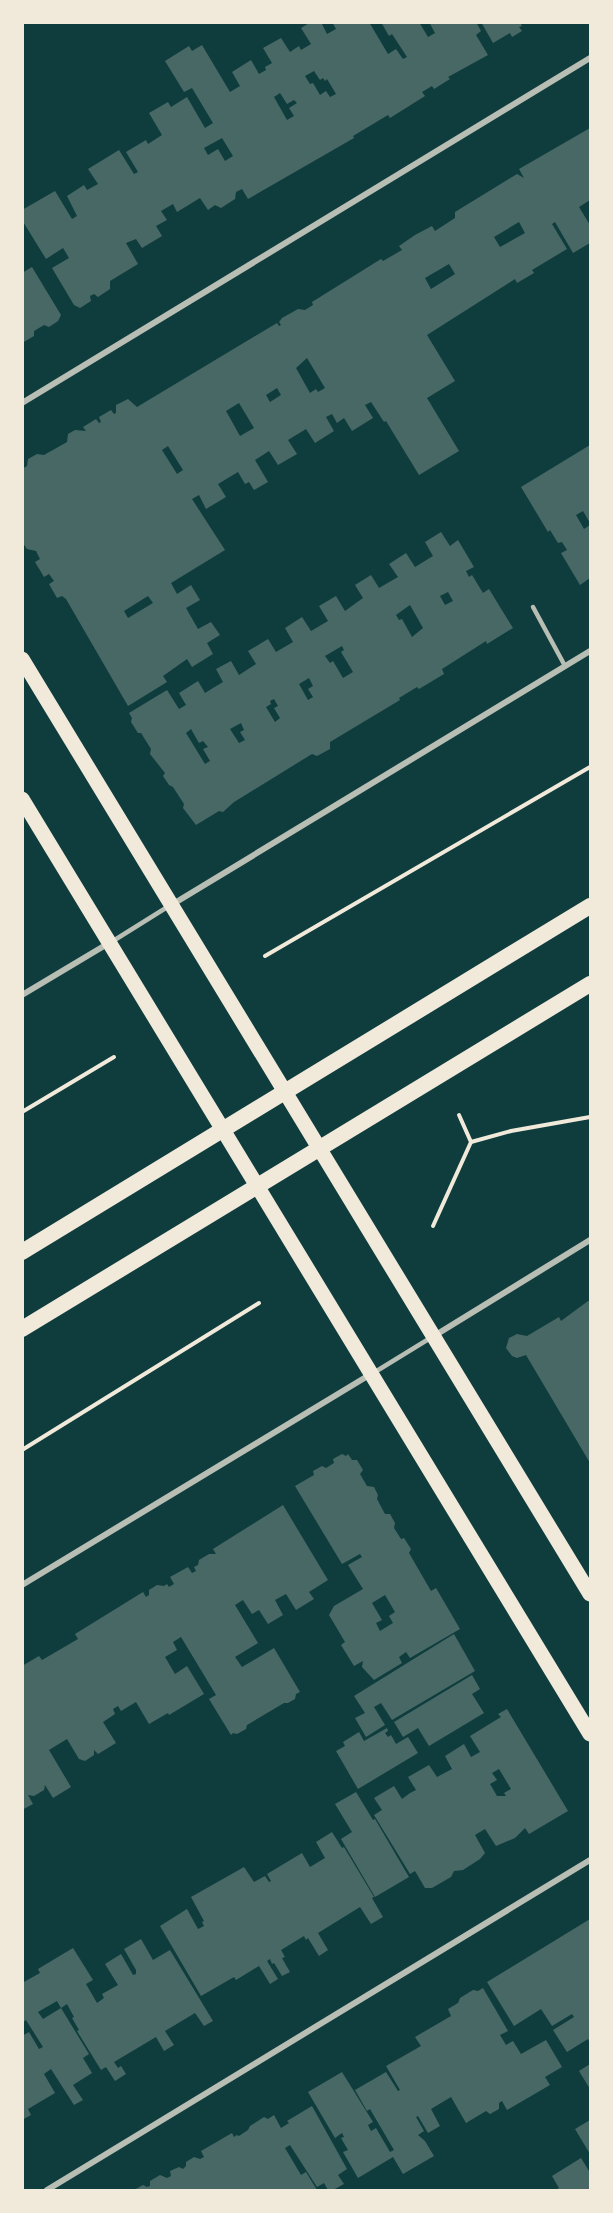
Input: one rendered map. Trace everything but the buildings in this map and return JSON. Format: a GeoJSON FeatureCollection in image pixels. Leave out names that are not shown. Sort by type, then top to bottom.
{"type":"FeatureCollection","features":[{"type":"Feature","properties":{"kind":"highway"},"geometry":{"type":"LineString","coordinates":[[22,1252],[591,906]]}},
{"type":"Feature","properties":{"kind":"highway"},"geometry":{"type":"LineString","coordinates":[[22,1329],[591,984]]}},
{"type":"Feature","properties":{"kind":"main road"},"geometry":{"type":"LineString","coordinates":[[22,659],[591,1594]]}},
{"type":"Feature","properties":{"kind":"main road"},"geometry":{"type":"LineString","coordinates":[[22,799],[591,1734]]}},
{"type":"Feature","properties":{"kind":"street"},"geometry":{"type":"LineString","coordinates":[[22,403],[591,58]]}},
{"type":"Feature","properties":{"kind":"street"},"geometry":{"type":"LineString","coordinates":[[172,905],[591,651]]}},
{"type":"Feature","properties":{"kind":"street"},"geometry":{"type":"LineString","coordinates":[[22,996],[110,943]]}},
{"type":"Feature","properties":{"kind":"street"},"geometry":{"type":"LineString","coordinates":[[434,1336],[591,1240]]}},
{"type":"Feature","properties":{"kind":"street"},"geometry":{"type":"LineString","coordinates":[[22,1585],[372,1374]]}},
{"type":"Feature","properties":{"kind":"street"},"geometry":{"type":"LineString","coordinates":[[50,2190],[591,1860]]}},
{"type":"Feature","properties":{"kind":"lane"},"geometry":{"type":"LineString","coordinates":[[533,607],[565,666]]}},
{"type":"Feature","properties":{"kind":"lane"},"geometry":{"type":"LineString","coordinates":[[110,943],[172,905]]}},
{"type":"Feature","properties":{"kind":"lane"},"geometry":{"type":"LineString","coordinates":[[372,1374],[434,1336]]}},
{"type":"Feature","properties":{"kind":"path"},"geometry":{"type":"LineString","coordinates":[[265,956],[591,767]]}},
{"type":"Feature","properties":{"kind":"path"},"geometry":{"type":"LineString","coordinates":[[22,1112],[114,1057]]}},
{"type":"Feature","properties":{"kind":"path"},"geometry":{"type":"LineString","coordinates":[[433,1226],[471,1142],[459,1115]]}},
{"type":"Feature","properties":{"kind":"path"},"geometry":{"type":"LineString","coordinates":[[471,1142],[511,1131],[591,1117]]}},
{"type":"Feature","properties":{"kind":"path"},"geometry":{"type":"LineString","coordinates":[[22,1450],[259,1303]]}}]}
